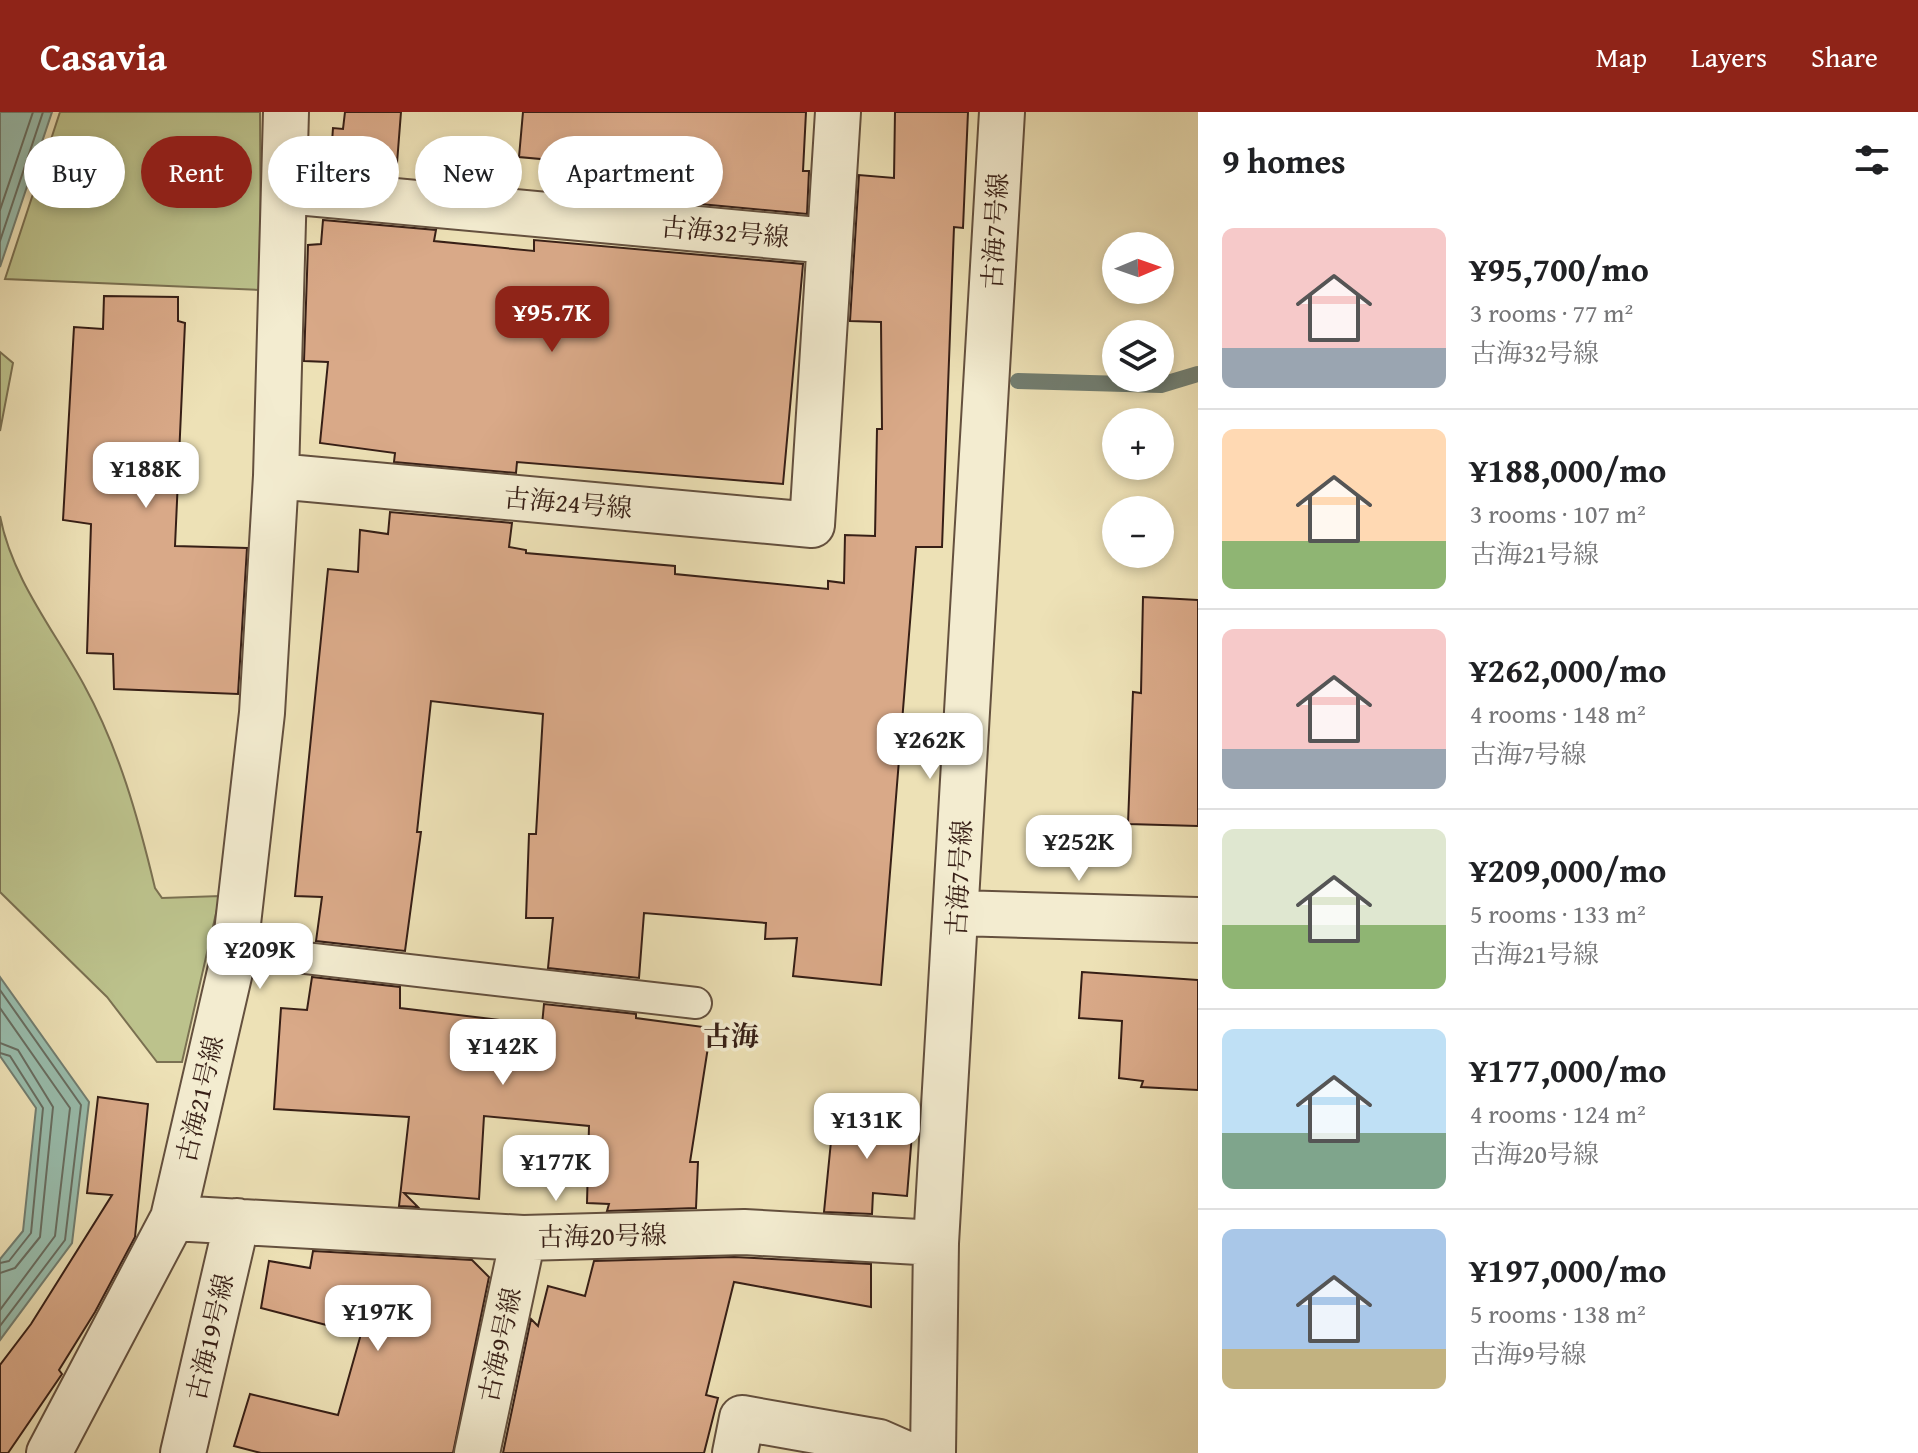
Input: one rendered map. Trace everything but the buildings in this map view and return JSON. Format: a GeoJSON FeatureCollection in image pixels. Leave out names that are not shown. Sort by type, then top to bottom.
{"type":"FeatureCollection","features":[{"type":"Feature","properties":{"kind":"street"},"geometry":{"type":"LineString","coordinates":[[286,112],[286,136]]}},
{"type":"Feature","properties":{"kind":"street","name":"古海24号線"},"geometry":{"type":"LineString","coordinates":[[276,476],[812,525],[838,112]]}},
{"type":"Feature","properties":{"kind":"street","name":"古海7号線"},"geometry":{"type":"LineString","coordinates":[[933,1453],[936,1243],[1002,112]]}},
{"type":"Feature","properties":{"kind":"street","name":"古海32号線"},"geometry":{"type":"LineString","coordinates":[[399,201],[829,241]]}},
{"type":"Feature","properties":{"kind":"street"},"geometry":{"type":"LineString","coordinates":[[276,476],[285,208]]}},
{"type":"Feature","properties":{"kind":"street","name":"古海21号線"},"geometry":{"type":"LineString","coordinates":[[49,1453],[173,1218],[235,950],[262,713],[276,476]]}},
{"type":"Feature","properties":{"kind":"street"},"geometry":{"type":"LineString","coordinates":[[957,913],[1198,920]]}},
{"type":"Feature","properties":{"kind":"street","name":"古海20号線"},"geometry":{"type":"LineString","coordinates":[[173,1218],[523,1238],[744,1232],[936,1243]]}},
{"type":"Feature","properties":{"kind":"street","name":"古海19号線"},"geometry":{"type":"LineString","coordinates":[[183,1453],[237,1221]]}},
{"type":"Feature","properties":{"kind":"street","name":"古海9号線"},"geometry":{"type":"LineString","coordinates":[[477,1453],[523,1238]]}},
{"type":"Feature","properties":{"kind":"street"},"geometry":{"type":"LineString","coordinates":[[735,1453],[742,1418],[879,1442],[904,1453]]}},
{"type":"Feature","properties":{"kind":"lane"},"geometry":{"type":"LineString","coordinates":[[235,950],[696,1003]]}},
{"type":"Feature","properties":{"kind":"green space"},"geometry":{"type":"Polygon","coordinates":[[[60,112],[260,112],[261,290],[5,279],[28,208],[125,208],[125,136],[52,136],[60,112]]]}},
{"type":"Feature","properties":{"kind":"green space"},"geometry":{"type":"Polygon","coordinates":[[[0,352],[13,363],[0,431],[0,352]]]}},
{"type":"Feature","properties":{"kind":"green space"},"geometry":{"type":"Polygon","coordinates":[[[0,516],[24,583],[84,685],[107,734],[134,809],[155,888],[162,898],[220,896],[182,1062],[157,1062],[107,997],[0,892],[0,516]]]}},
{"type":"Feature","properties":{"kind":"water"},"geometry":{"type":"Polygon","coordinates":[[[0,112],[52,112],[44,136],[24,136],[24,195],[0,267],[0,112]]]}},
{"type":"Feature","properties":{"kind":"water"},"geometry":{"type":"Polygon","coordinates":[[[0,977],[89,1102],[72,1243],[0,1340],[0,1259],[23,1231],[36,1108],[0,1056],[0,977]]]}},
{"type":"Feature","properties":{"kind":"waterway"},"geometry":{"type":"LineString","coordinates":[[1018,381],[1161,385],[1198,374]]}},
{"type":"Feature","properties":{"kind":"district","name":"古海"},"geometry":{"type":"Point","coordinates":[731,1036]}}]}
